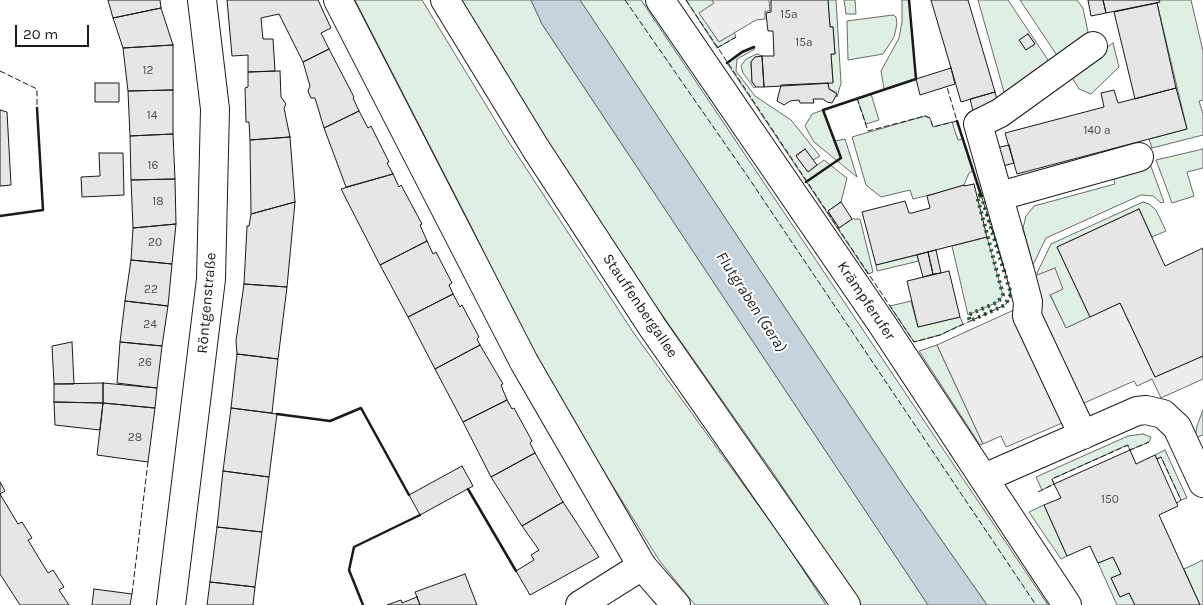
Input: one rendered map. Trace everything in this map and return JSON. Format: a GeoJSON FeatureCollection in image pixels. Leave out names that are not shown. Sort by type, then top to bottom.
{"type":"FeatureCollection","features":[{"type":"Feature","properties":{"kind":"main road","name":"Röntgenstraße"},"geometry":{"type":"LineString","coordinates":[[171,605],[211,279],[215,108],[202,0]]}},
{"type":"Feature","properties":{"kind":"main road"},"geometry":{"type":"LineString","coordinates":[[338,0],[524,362],[642,566],[676,605]]}},
{"type":"Feature","properties":{"kind":"main road","name":"Stauffenbergallee"},"geometry":{"type":"LineString","coordinates":[[445,0],[536,148],[653,328],[846,605]]}},
{"type":"Feature","properties":{"kind":"main road","name":"Krämpferufer"},"geometry":{"type":"LineString","coordinates":[[660,0],[792,192],[1067,605]]}},
{"type":"Feature","properties":{"kind":"main road"},"geometry":{"type":"LineString","coordinates":[[1083,435],[1027,316],[1028,302],[1000,196],[978,124],[1000,113],[1093,46]]}},
{"type":"Feature","properties":{"kind":"main road"},"geometry":{"type":"LineString","coordinates":[[1000,196],[1139,157]]}},
{"type":"Feature","properties":{"kind":"main road"},"geometry":{"type":"LineString","coordinates":[[984,478],[1137,411],[1146,410],[1163,414],[1177,427],[1203,484]]}},
{"type":"Feature","properties":{"kind":"main road"},"geometry":{"type":"LineString","coordinates":[[580,605],[642,566]]}},
{"type":"Feature","properties":{"kind":"green space"},"geometry":{"type":"Polygon","coordinates":[[[355,0],[422,0],[503,133],[633,332],[785,542],[826,605],[695,605],[659,560],[546,379],[472,228],[355,0]]]}},
{"type":"Feature","properties":{"kind":"green space"},"geometry":{"type":"Polygon","coordinates":[[[462,0],[531,0],[542,24],[928,605],[861,605],[776,477],[575,191],[486,48],[462,0]]]}},
{"type":"Feature","properties":{"kind":"green space"},"geometry":{"type":"Polygon","coordinates":[[[580,0],[641,0],[1048,605],[987,605],[905,488],[580,0]]]}},
{"type":"Feature","properties":{"kind":"green space"},"geometry":{"type":"Polygon","coordinates":[[[686,0],[712,0],[715,3],[700,13],[719,42],[734,32],[736,37],[717,48],[686,0]]]}},
{"type":"Feature","properties":{"kind":"green space"},"geometry":{"type":"Polygon","coordinates":[[[828,0],[836,0],[841,83],[837,97],[836,92],[829,89],[828,83],[833,82],[831,54],[835,54],[828,0]]]}},
{"type":"Feature","properties":{"kind":"green space"},"geometry":{"type":"Polygon","coordinates":[[[844,0],[855,0],[856,14],[846,14],[844,0]]]}},
{"type":"Feature","properties":{"kind":"green space"},"geometry":{"type":"Polygon","coordinates":[[[902,0],[909,0],[916,79],[884,89],[881,71],[899,38],[902,22],[902,0]]]}},
{"type":"Feature","properties":{"kind":"green space"},"geometry":{"type":"Polygon","coordinates":[[[978,0],[1008,0],[1052,66],[1006,99],[978,0]],[[1028,34],[1019,40],[1026,50],[1035,44],[1028,34]]]}},
{"type":"Feature","properties":{"kind":"green space"},"geometry":{"type":"Polygon","coordinates":[[[1020,0],[1077,0],[1083,8],[1088,32],[1060,60],[1020,0]]]}},
{"type":"Feature","properties":{"kind":"green space"},"geometry":{"type":"Polygon","coordinates":[[[1159,0],[1191,0],[1203,51],[1203,100],[1199,101],[1203,114],[1203,135],[1152,148],[1149,139],[1187,129],[1157,3],[1159,0]]]}},
{"type":"Feature","properties":{"kind":"green space"},"geometry":{"type":"Polygon","coordinates":[[[893,15],[896,17],[897,24],[894,37],[883,54],[848,60],[847,21],[893,15]]]}},
{"type":"Feature","properties":{"kind":"green space"},"geometry":{"type":"Polygon","coordinates":[[[1113,43],[1119,67],[1091,94],[1079,89],[1070,74],[1113,43]]]}},
{"type":"Feature","properties":{"kind":"green space"},"geometry":{"type":"Polygon","coordinates":[[[754,47],[755,49],[737,59],[736,71],[755,96],[791,120],[820,156],[813,160],[805,149],[796,155],[808,172],[824,160],[847,178],[841,202],[828,211],[839,228],[852,219],[860,219],[873,272],[868,274],[727,63],[754,47]]]}},
{"type":"Feature","properties":{"kind":"green space"},"geometry":{"type":"Polygon","coordinates":[[[757,54],[762,56],[755,57],[751,62],[752,82],[756,87],[754,88],[743,73],[741,66],[746,59],[757,54]]]}},
{"type":"Feature","properties":{"kind":"green space"},"geometry":{"type":"Polygon","coordinates":[[[871,94],[879,120],[866,124],[857,98],[871,94]]]}},
{"type":"Feature","properties":{"kind":"green space"},"geometry":{"type":"Polygon","coordinates":[[[823,110],[835,141],[845,139],[857,177],[814,142],[805,126],[812,114],[823,110]]]}},
{"type":"Feature","properties":{"kind":"green space"},"geometry":{"type":"Polygon","coordinates":[[[925,116],[930,118],[933,127],[952,122],[958,140],[963,139],[973,171],[969,173],[964,185],[937,193],[913,199],[910,190],[881,197],[866,185],[852,137],[925,116]]]}},
{"type":"Feature","properties":{"kind":"green space"},"geometry":{"type":"Polygon","coordinates":[[[1203,149],[1203,168],[1187,172],[1194,196],[1172,203],[1156,160],[1203,149]]]}},
{"type":"Feature","properties":{"kind":"green space"},"geometry":{"type":"Polygon","coordinates":[[[1149,161],[1164,202],[1161,203],[1153,196],[1141,195],[1046,238],[1033,265],[1023,228],[1026,216],[1034,206],[1115,184],[1113,177],[1149,161]]]}},
{"type":"Feature","properties":{"kind":"green space"},"geometry":{"type":"Polygon","coordinates":[[[1143,202],[1156,210],[1166,231],[1152,237],[1139,209],[1057,247],[1090,317],[1066,328],[1050,294],[1055,269],[1038,275],[1037,273],[1051,244],[1143,202]]]}},
{"type":"Feature","properties":{"kind":"green space"},"geometry":{"type":"Polygon","coordinates":[[[987,237],[1003,295],[998,302],[968,315],[952,246],[987,237]]]}},
{"type":"Feature","properties":{"kind":"green space"},"geometry":{"type":"Polygon","coordinates":[[[917,255],[919,261],[877,271],[876,265],[917,255]]]}},
{"type":"Feature","properties":{"kind":"green space"},"geometry":{"type":"Polygon","coordinates":[[[911,301],[918,327],[960,317],[963,324],[940,335],[914,342],[890,306],[911,301]]]}},
{"type":"Feature","properties":{"kind":"green space"},"geometry":{"type":"Polygon","coordinates":[[[937,345],[983,444],[980,445],[919,351],[937,345]]]}},
{"type":"Feature","properties":{"kind":"green space"},"geometry":{"type":"Polygon","coordinates":[[[1203,410],[1203,435],[1195,438],[1197,426],[1203,410]]]}},
{"type":"Feature","properties":{"kind":"green space"},"geometry":{"type":"Polygon","coordinates":[[[1143,434],[1151,437],[1149,442],[1130,450],[1127,445],[1052,479],[1054,484],[1042,490],[1036,477],[1128,436],[1143,434]]]}},
{"type":"Feature","properties":{"kind":"green space"},"geometry":{"type":"Polygon","coordinates":[[[1165,450],[1187,498],[1181,500],[1161,457],[1157,459],[1155,455],[1165,450]]]}},
{"type":"Feature","properties":{"kind":"green space"},"geometry":{"type":"Polygon","coordinates":[[[1044,505],[1067,556],[1061,559],[1029,512],[1044,505]]]}},
{"type":"Feature","properties":{"kind":"green space"},"geometry":{"type":"Polygon","coordinates":[[[1113,557],[1121,574],[1111,578],[1120,597],[1129,593],[1135,605],[1117,605],[1098,563],[1113,557]]]}},
{"type":"Feature","properties":{"kind":"green space"},"geometry":{"type":"Polygon","coordinates":[[[1203,560],[1203,605],[1200,605],[1184,569],[1203,560]]]}},
{"type":"Feature","properties":{"kind":"shaded area"},"geometry":{"type":"Polygon","coordinates":[[[712,0],[769,0],[770,11],[765,11],[765,19],[756,20],[719,42],[699,13],[714,3],[712,0]]]}},
{"type":"Feature","properties":{"kind":"shaded area"},"geometry":{"type":"Polygon","coordinates":[[[1055,268],[1063,289],[1050,295],[1066,328],[1120,303],[1155,377],[1203,356],[1203,379],[1161,398],[1152,379],[1137,386],[1134,381],[1084,403],[1088,412],[1006,447],[1001,436],[983,444],[937,345],[1040,298],[1032,277],[1055,268]]]}},
{"type":"Feature","properties":{"kind":"water","name":"Flutgraben (Gera)"},"geometry":{"type":"Polygon","coordinates":[[[531,0],[580,0],[905,488],[987,605],[928,605],[542,24],[531,0]]]}},
{"type":"Feature","properties":{"kind":"building"},"geometry":{"type":"Polygon","coordinates":[[[108,0],[160,0],[161,8],[113,18],[108,0]]]}},
{"type":"Feature","properties":{"kind":"building"},"geometry":{"type":"Polygon","coordinates":[[[227,0],[318,0],[331,28],[321,33],[329,49],[303,62],[279,14],[261,18],[263,39],[273,39],[275,71],[248,72],[248,55],[232,56],[227,0]]]}},
{"type":"Feature","properties":{"kind":"building"},"geometry":{"type":"Polygon","coordinates":[[[771,0],[828,0],[835,54],[831,54],[833,83],[764,87],[762,56],[774,56],[773,31],[768,31],[766,13],[771,12],[771,0]]]}},
{"type":"Feature","properties":{"kind":"building"},"geometry":{"type":"Polygon","coordinates":[[[931,0],[968,0],[995,92],[961,102],[931,0]]]}},
{"type":"Feature","properties":{"kind":"building"},"geometry":{"type":"Polygon","coordinates":[[[1088,0],[1103,0],[1106,13],[1091,16],[1088,0]]]}},
{"type":"Feature","properties":{"kind":"building"},"geometry":{"type":"Polygon","coordinates":[[[1103,0],[1159,0],[1160,2],[1106,13],[1103,0]]]}},
{"type":"Feature","properties":{"kind":"building"},"geometry":{"type":"Polygon","coordinates":[[[1157,3],[1176,88],[1135,99],[1114,12],[1157,3]]]}},
{"type":"Feature","properties":{"kind":"building"},"geometry":{"type":"Polygon","coordinates":[[[161,8],[173,45],[123,48],[113,18],[161,8]]]}},
{"type":"Feature","properties":{"kind":"building"},"geometry":{"type":"Polygon","coordinates":[[[1028,34],[1035,44],[1026,50],[1019,40],[1028,34]]]}},
{"type":"Feature","properties":{"kind":"building"},"geometry":{"type":"Polygon","coordinates":[[[173,45],[173,90],[128,91],[123,48],[173,45]]]}},
{"type":"Feature","properties":{"kind":"building"},"geometry":{"type":"Polygon","coordinates":[[[329,49],[354,97],[359,111],[324,128],[315,98],[311,98],[308,91],[310,86],[303,62],[329,49]]]}},
{"type":"Feature","properties":{"kind":"building"},"geometry":{"type":"Polygon","coordinates":[[[762,56],[764,87],[756,87],[752,82],[751,62],[755,57],[762,56]]]}},
{"type":"Feature","properties":{"kind":"building"},"geometry":{"type":"Polygon","coordinates":[[[951,68],[955,84],[920,95],[916,79],[951,68]]]}},
{"type":"Feature","properties":{"kind":"building"},"geometry":{"type":"Polygon","coordinates":[[[280,71],[281,97],[286,104],[284,108],[290,137],[250,140],[249,122],[246,122],[245,88],[248,87],[248,72],[280,71]]]}},
{"type":"Feature","properties":{"kind":"building"},"geometry":{"type":"Polygon","coordinates":[[[95,83],[119,83],[119,102],[95,102],[95,83]]]}},
{"type":"Feature","properties":{"kind":"building"},"geometry":{"type":"Polygon","coordinates":[[[828,83],[829,89],[837,94],[832,103],[823,99],[813,99],[814,103],[800,103],[799,100],[790,101],[784,105],[777,101],[781,85],[828,83]]]}},
{"type":"Feature","properties":{"kind":"building"},"geometry":{"type":"Polygon","coordinates":[[[1176,88],[1187,129],[1017,174],[1005,133],[1104,107],[1101,93],[1114,90],[1118,103],[1176,88]]]}},
{"type":"Feature","properties":{"kind":"building"},"geometry":{"type":"Polygon","coordinates":[[[173,90],[173,134],[130,136],[128,91],[173,90]]]}},
{"type":"Feature","properties":{"kind":"building"},"geometry":{"type":"Polygon","coordinates":[[[995,92],[998,103],[973,111],[970,99],[995,92]]]}},
{"type":"Feature","properties":{"kind":"building"},"geometry":{"type":"Polygon","coordinates":[[[0,110],[7,112],[11,185],[0,186],[0,110]]]}},
{"type":"Feature","properties":{"kind":"building"},"geometry":{"type":"Polygon","coordinates":[[[359,111],[368,128],[371,126],[393,174],[346,187],[324,128],[359,111]]]}},
{"type":"Feature","properties":{"kind":"building"},"geometry":{"type":"Polygon","coordinates":[[[173,134],[175,179],[131,180],[130,136],[173,134]]]}},
{"type":"Feature","properties":{"kind":"building"},"geometry":{"type":"Polygon","coordinates":[[[290,137],[295,202],[251,214],[250,140],[290,137]]]}},
{"type":"Feature","properties":{"kind":"building"},"geometry":{"type":"Polygon","coordinates":[[[1009,145],[1014,163],[996,168],[991,149],[1009,145]]]}},
{"type":"Feature","properties":{"kind":"building"},"geometry":{"type":"Polygon","coordinates":[[[805,149],[817,165],[808,172],[796,156],[805,149]]]}},
{"type":"Feature","properties":{"kind":"building"},"geometry":{"type":"Polygon","coordinates":[[[99,153],[123,153],[124,195],[82,197],[81,177],[100,176],[99,153]]]}},
{"type":"Feature","properties":{"kind":"building"},"geometry":{"type":"Polygon","coordinates":[[[393,174],[422,224],[420,225],[427,241],[380,265],[341,189],[393,174]]]}},
{"type":"Feature","properties":{"kind":"building"},"geometry":{"type":"Polygon","coordinates":[[[175,179],[176,224],[133,228],[131,180],[175,179]]]}},
{"type":"Feature","properties":{"kind":"building"},"geometry":{"type":"Polygon","coordinates":[[[974,184],[987,237],[876,265],[862,212],[905,201],[909,213],[912,213],[930,208],[927,196],[964,185],[974,184]]]}},
{"type":"Feature","properties":{"kind":"building"},"geometry":{"type":"Polygon","coordinates":[[[295,202],[287,287],[244,284],[247,226],[249,226],[251,214],[295,202]]]}},
{"type":"Feature","properties":{"kind":"building"},"geometry":{"type":"Polygon","coordinates":[[[841,202],[852,219],[839,228],[828,211],[841,202]]]}},
{"type":"Feature","properties":{"kind":"building"},"geometry":{"type":"Polygon","coordinates":[[[1139,209],[1165,266],[1203,248],[1203,356],[1155,377],[1120,303],[1090,317],[1057,247],[1139,209]]]}},
{"type":"Feature","properties":{"kind":"building"},"geometry":{"type":"Polygon","coordinates":[[[176,224],[172,264],[131,260],[133,228],[176,224]]]}},
{"type":"Feature","properties":{"kind":"building"},"geometry":{"type":"Polygon","coordinates":[[[427,241],[433,254],[436,252],[452,283],[449,285],[453,294],[408,317],[380,265],[427,241]]]}},
{"type":"Feature","properties":{"kind":"building"},"geometry":{"type":"Polygon","coordinates":[[[936,250],[941,273],[933,274],[928,252],[936,250]]]}},
{"type":"Feature","properties":{"kind":"building"},"geometry":{"type":"Polygon","coordinates":[[[928,252],[933,274],[923,277],[917,255],[928,252]]]}},
{"type":"Feature","properties":{"kind":"building"},"geometry":{"type":"Polygon","coordinates":[[[131,260],[172,264],[168,306],[125,301],[131,260]]]}},
{"type":"Feature","properties":{"kind":"building"},"geometry":{"type":"Polygon","coordinates":[[[949,271],[960,317],[918,327],[907,281],[949,271]]]}},
{"type":"Feature","properties":{"kind":"building"},"geometry":{"type":"Polygon","coordinates":[[[244,284],[287,287],[278,359],[237,354],[236,341],[244,284]]]}},
{"type":"Feature","properties":{"kind":"building"},"geometry":{"type":"Polygon","coordinates":[[[453,294],[460,307],[462,305],[479,337],[477,339],[480,345],[435,369],[408,317],[453,294]]]}},
{"type":"Feature","properties":{"kind":"building"},"geometry":{"type":"Polygon","coordinates":[[[125,301],[168,306],[162,346],[120,342],[125,301]]]}},
{"type":"Feature","properties":{"kind":"building"},"geometry":{"type":"Polygon","coordinates":[[[72,342],[74,384],[54,384],[52,346],[72,342]]]}},
{"type":"Feature","properties":{"kind":"building"},"geometry":{"type":"Polygon","coordinates":[[[120,342],[162,346],[157,388],[117,383],[120,342]]]}},
{"type":"Feature","properties":{"kind":"building"},"geometry":{"type":"Polygon","coordinates":[[[480,345],[503,384],[501,385],[507,400],[463,422],[435,369],[480,345]]]}},
{"type":"Feature","properties":{"kind":"building"},"geometry":{"type":"Polygon","coordinates":[[[237,354],[278,359],[272,413],[231,408],[237,354]]]}},
{"type":"Feature","properties":{"kind":"building"},"geometry":{"type":"Polygon","coordinates":[[[103,383],[157,388],[155,408],[103,403],[103,383]]]}},
{"type":"Feature","properties":{"kind":"building"},"geometry":{"type":"Polygon","coordinates":[[[103,383],[103,403],[54,402],[54,384],[103,383]]]}},
{"type":"Feature","properties":{"kind":"building"},"geometry":{"type":"Polygon","coordinates":[[[507,400],[512,409],[514,408],[532,441],[530,443],[535,453],[491,477],[463,422],[507,400]]]}},
{"type":"Feature","properties":{"kind":"building"},"geometry":{"type":"Polygon","coordinates":[[[54,402],[103,403],[100,430],[55,425],[54,402]]]}},
{"type":"Feature","properties":{"kind":"building"},"geometry":{"type":"Polygon","coordinates":[[[103,403],[155,408],[148,462],[97,455],[103,403]]]}},
{"type":"Feature","properties":{"kind":"building"},"geometry":{"type":"Polygon","coordinates":[[[231,408],[277,414],[269,477],[223,471],[231,408]]]}},
{"type":"Feature","properties":{"kind":"building"},"geometry":{"type":"Polygon","coordinates":[[[1130,450],[1136,464],[1155,455],[1178,506],[1159,515],[1200,605],[1135,605],[1129,593],[1120,597],[1111,578],[1121,574],[1113,557],[1098,563],[1090,546],[1067,556],[1044,505],[1061,498],[1054,484],[1130,450]]]}},
{"type":"Feature","properties":{"kind":"building"},"geometry":{"type":"Polygon","coordinates":[[[535,453],[563,502],[522,526],[491,477],[535,453]]]}},
{"type":"Feature","properties":{"kind":"building"},"geometry":{"type":"Polygon","coordinates":[[[462,466],[473,486],[420,515],[409,495],[462,466]]]}},
{"type":"Feature","properties":{"kind":"building"},"geometry":{"type":"Polygon","coordinates":[[[223,471],[269,477],[262,532],[217,527],[223,471]]]}},
{"type":"Feature","properties":{"kind":"building"},"geometry":{"type":"Polygon","coordinates":[[[0,482],[5,491],[0,494],[0,482]]]}},
{"type":"Feature","properties":{"kind":"building"},"geometry":{"type":"Polygon","coordinates":[[[0,494],[18,524],[22,522],[32,538],[28,540],[48,573],[53,570],[64,587],[59,590],[69,605],[20,605],[0,574],[0,494]]]}},
{"type":"Feature","properties":{"kind":"building"},"geometry":{"type":"Polygon","coordinates":[[[563,502],[599,557],[530,595],[516,571],[534,560],[531,555],[539,550],[522,526],[563,502]]]}},
{"type":"Feature","properties":{"kind":"building"},"geometry":{"type":"Polygon","coordinates":[[[217,527],[262,532],[255,587],[210,582],[217,527]]]}},
{"type":"Feature","properties":{"kind":"building"},"geometry":{"type":"Polygon","coordinates":[[[465,574],[477,605],[420,605],[415,592],[465,574]]]}},
{"type":"Feature","properties":{"kind":"building"},"geometry":{"type":"Polygon","coordinates":[[[210,582],[255,587],[253,605],[207,605],[210,582]]]}},
{"type":"Feature","properties":{"kind":"building"},"geometry":{"type":"Polygon","coordinates":[[[94,589],[132,594],[130,605],[92,605],[94,589]]]}},
{"type":"Feature","properties":{"kind":"building"},"geometry":{"type":"Polygon","coordinates":[[[417,597],[420,605],[387,605],[401,600],[402,603],[417,597]]]}},
{"type":"Feature","properties":{"kind":"hedge"},"geometry":{"type":"LineString","coordinates":[[981,195],[1011,294],[1005,305],[970,321],[968,315],[998,302],[1003,295],[977,196],[981,195]]}},
{"type":"Feature","properties":{"kind":"fence"},"geometry":{"type":"LineString","coordinates":[[625,0],[746,174],[1036,605]]}},
{"type":"Feature","properties":{"kind":"fence"},"geometry":{"type":"LineString","coordinates":[[686,0],[914,342],[940,335],[1005,305],[1010,299],[1010,287]]}},
{"type":"Feature","properties":{"kind":"fence"},"geometry":{"type":"LineString","coordinates":[[717,48],[736,37]]}},
{"type":"Feature","properties":{"kind":"fence"},"geometry":{"type":"LineString","coordinates":[[0,71],[37,89],[37,108]]}},
{"type":"Feature","properties":{"kind":"fence"},"geometry":{"type":"LineString","coordinates":[[857,98],[868,131],[925,116],[930,118],[933,127],[957,121],[947,87]]}},
{"type":"Feature","properties":{"kind":"fence"},"geometry":{"type":"LineString","coordinates":[[981,195],[1007,277]]}},
{"type":"Feature","properties":{"kind":"fence"},"geometry":{"type":"LineString","coordinates":[[1038,492],[1054,484],[1052,479],[1128,445],[1130,450],[1149,442]]}},
{"type":"Feature","properties":{"kind":"fence"},"geometry":{"type":"LineString","coordinates":[[1157,459],[1161,457],[1181,500],[1177,503]]}},
{"type":"Feature","properties":{"kind":"fence"},"geometry":{"type":"LineString","coordinates":[[132,594],[148,462]]}},
{"type":"Feature","properties":{"kind":"wall"},"geometry":{"type":"LineString","coordinates":[[806,182],[841,158],[823,110],[916,79],[909,0]]}},
{"type":"Feature","properties":{"kind":"wall"},"geometry":{"type":"LineString","coordinates":[[727,63],[742,52],[754,47]]}},
{"type":"Feature","properties":{"kind":"wall"},"geometry":{"type":"LineString","coordinates":[[0,216],[43,210],[37,108]]}},
{"type":"Feature","properties":{"kind":"wall"},"geometry":{"type":"LineString","coordinates":[[957,121],[981,195]]}},
{"type":"Feature","properties":{"kind":"wall"},"geometry":{"type":"LineString","coordinates":[[277,414],[330,421],[361,408],[409,495]]}},
{"type":"Feature","properties":{"kind":"wall"},"geometry":{"type":"LineString","coordinates":[[468,489],[516,571]]}},
{"type":"Feature","properties":{"kind":"wall"},"geometry":{"type":"LineString","coordinates":[[363,605],[349,570],[354,547],[420,515]]}}]}
